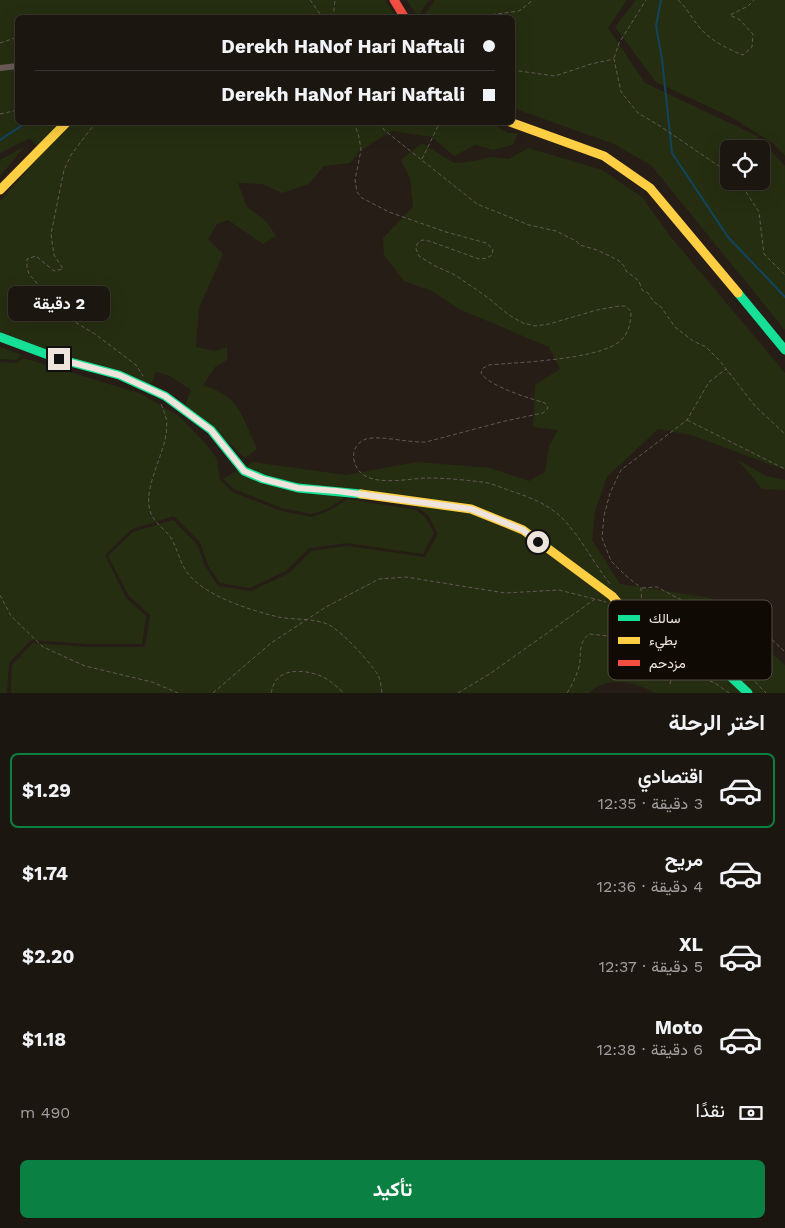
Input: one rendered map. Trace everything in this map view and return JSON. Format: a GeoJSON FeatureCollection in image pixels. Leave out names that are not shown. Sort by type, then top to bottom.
{"type":"FeatureCollection","features":[{"type":"Feature","properties":{"kind":"street"},"geometry":{"type":"LineString","coordinates":[[394,0],[403,15]]}},
{"type":"Feature","properties":{"kind":"street"},"geometry":{"type":"LineString","coordinates":[[0,68],[15,66]]}},
{"type":"Feature","properties":{"kind":"street"},"geometry":{"type":"LineString","coordinates":[[515,124],[604,156],[650,188],[785,350]]}},
{"type":"Feature","properties":{"kind":"street"},"geometry":{"type":"LineString","coordinates":[[0,190],[64,125]]}},
{"type":"Feature","properties":{"kind":"street"},"geometry":{"type":"LineString","coordinates":[[0,337],[59,359],[119,375],[165,396],[211,430],[244,471],[263,479],[298,488],[337,491],[471,509],[523,530],[615,600]]}},
{"type":"Feature","properties":{"kind":"street"},"geometry":{"type":"LineString","coordinates":[[735,680],[748,693]]}},
{"type":"Feature","properties":{"kind":"path"},"geometry":{"type":"LineString","coordinates":[[310,0],[321,15]]}},
{"type":"Feature","properties":{"kind":"path"},"geometry":{"type":"LineString","coordinates":[[333,15],[334,0]]}},
{"type":"Feature","properties":{"kind":"path"},"geometry":{"type":"LineString","coordinates":[[489,15],[519,11],[534,0]]}},
{"type":"Feature","properties":{"kind":"path"},"geometry":{"type":"LineString","coordinates":[[646,0],[619,43],[614,59],[621,92],[638,113],[720,167]]}},
{"type":"Feature","properties":{"kind":"path"},"geometry":{"type":"LineString","coordinates":[[678,0],[684,5],[701,29],[726,48],[744,55],[752,47],[753,34],[740,20],[730,15],[748,6],[754,0]]}},
{"type":"Feature","properties":{"kind":"path"},"geometry":{"type":"LineString","coordinates":[[0,43],[15,38]]}},
{"type":"Feature","properties":{"kind":"path"},"geometry":{"type":"LineString","coordinates":[[515,70],[555,76],[590,64],[614,59]]}},
{"type":"Feature","properties":{"kind":"path"},"geometry":{"type":"LineString","coordinates":[[0,114],[15,111]]}},
{"type":"Feature","properties":{"kind":"path"},"geometry":{"type":"LineString","coordinates":[[94,125],[71,155],[64,170],[51,234],[54,255],[63,269],[54,271],[36,256],[27,259],[27,268],[29,274],[58,309],[136,365],[144,378],[147,388]]}},
{"type":"Feature","properties":{"kind":"path"},"geometry":{"type":"LineString","coordinates":[[355,125],[361,150],[355,180],[356,192],[362,198],[389,212],[446,232],[486,243],[492,249],[492,255],[479,259],[430,241],[422,240],[417,244],[416,249],[419,256],[455,275],[487,296],[508,315],[523,324],[535,326],[549,324],[597,310],[619,306],[625,306],[631,311],[631,324],[626,334],[619,342],[601,351],[584,355],[489,365],[483,368],[481,373],[484,379],[518,394],[545,402],[548,408],[543,413],[426,442],[413,443],[364,439],[356,446],[353,454],[358,470],[378,480],[428,478],[484,482],[529,497],[545,505],[563,519],[614,589]]}},
{"type":"Feature","properties":{"kind":"path"},"geometry":{"type":"LineString","coordinates":[[382,125],[384,130],[477,204],[529,225],[556,231],[580,245],[598,250],[618,260],[626,271],[639,281],[642,290],[648,293],[675,327],[693,341],[706,347],[756,406],[785,434]]}},
{"type":"Feature","properties":{"kind":"path"},"geometry":{"type":"LineString","coordinates":[[422,159],[439,125]]}},
{"type":"Feature","properties":{"kind":"path"},"geometry":{"type":"LineString","coordinates":[[745,190],[759,212],[764,254],[785,274]]}},
{"type":"Feature","properties":{"kind":"path"},"geometry":{"type":"LineString","coordinates":[[681,600],[657,587],[641,588],[611,561],[602,538],[604,516],[610,493],[621,470],[688,420],[709,382],[726,369]]}},
{"type":"Feature","properties":{"kind":"path"},"geometry":{"type":"LineString","coordinates":[[160,400],[167,419],[167,433],[152,484],[149,504],[150,513],[170,537],[183,566],[198,584],[237,604],[278,617],[327,623],[368,661],[379,676],[382,693]]}},
{"type":"Feature","properties":{"kind":"path"},"geometry":{"type":"LineString","coordinates":[[688,420],[785,469]]}},
{"type":"Feature","properties":{"kind":"path"},"geometry":{"type":"LineString","coordinates":[[213,693],[271,643],[326,607],[380,579],[406,577],[505,593],[559,590],[608,602]]}},
{"type":"Feature","properties":{"kind":"path"},"geometry":{"type":"LineString","coordinates":[[641,588],[642,600]]}},
{"type":"Feature","properties":{"kind":"path"},"geometry":{"type":"LineString","coordinates":[[0,595],[11,616],[43,647],[85,666],[152,682],[178,693]]}},
{"type":"Feature","properties":{"kind":"path"},"geometry":{"type":"LineString","coordinates":[[458,693],[491,673],[595,599]]}},
{"type":"Feature","properties":{"kind":"path"},"geometry":{"type":"LineString","coordinates":[[567,693],[574,681],[579,666],[583,639],[589,634],[608,636]]}},
{"type":"Feature","properties":{"kind":"path"},"geometry":{"type":"LineString","coordinates":[[772,640],[785,652]]}},
{"type":"Feature","properties":{"kind":"path"},"geometry":{"type":"LineString","coordinates":[[271,693],[275,681],[281,676],[298,671],[326,678],[344,693]]}},
{"type":"Feature","properties":{"kind":"path"},"geometry":{"type":"LineString","coordinates":[[670,684],[671,680]]}},
{"type":"Feature","properties":{"kind":"path"},"geometry":{"type":"LineString","coordinates":[[707,680],[729,693]]}},
{"type":"Feature","properties":{"kind":"path"},"geometry":{"type":"LineString","coordinates":[[753,680],[766,693]]}},
{"type":"Feature","properties":{"kind":"green space"},"geometry":{"type":"Polygon","coordinates":[[[0,0],[385,0],[395,15],[15,15],[15,125],[495,125],[508,133],[518,133],[513,145],[493,150],[475,145],[454,156],[432,137],[392,131],[361,150],[350,163],[324,166],[309,184],[282,193],[262,184],[238,183],[247,207],[266,221],[276,236],[263,244],[228,220],[217,224],[208,239],[223,254],[199,308],[196,347],[215,351],[227,347],[227,360],[215,367],[203,385],[225,395],[239,410],[257,449],[245,458],[234,447],[189,415],[184,407],[191,390],[170,376],[156,372],[150,386],[0,337],[0,201],[43,152],[30,138],[0,153],[0,0]]]}},
{"type":"Feature","properties":{"kind":"green space"},"geometry":{"type":"Polygon","coordinates":[[[406,0],[429,0],[419,15],[406,0]]]}},
{"type":"Feature","properties":{"kind":"green space"},"geometry":{"type":"Polygon","coordinates":[[[435,0],[627,0],[608,28],[645,83],[757,136],[761,140],[720,140],[720,190],[770,190],[770,150],[785,166],[785,330],[651,165],[614,144],[515,109],[515,15],[424,15],[435,0]]]}},
{"type":"Feature","properties":{"kind":"green space"},"geometry":{"type":"Polygon","coordinates":[[[636,0],[785,0],[785,156],[770,140],[733,118],[656,82],[615,27],[636,0]]]}},
{"type":"Feature","properties":{"kind":"green space"},"geometry":{"type":"Polygon","coordinates":[[[422,143],[454,163],[475,161],[489,157],[509,159],[528,148],[602,170],[642,197],[670,236],[785,373],[785,470],[691,435],[658,429],[607,477],[595,511],[592,540],[620,584],[710,598],[712,600],[608,600],[608,680],[772,680],[772,653],[785,665],[785,693],[655,693],[639,685],[612,682],[596,687],[589,693],[11,693],[12,665],[33,643],[88,647],[145,647],[150,615],[129,596],[108,556],[133,532],[173,520],[197,544],[205,566],[218,586],[251,591],[288,574],[311,551],[347,546],[425,557],[438,534],[428,515],[417,507],[347,496],[329,508],[312,514],[282,508],[234,489],[223,479],[253,462],[346,475],[417,462],[490,468],[529,481],[545,472],[549,446],[558,430],[533,427],[535,385],[560,369],[549,347],[459,309],[432,291],[404,281],[384,255],[383,238],[413,207],[410,178],[401,160],[422,143]]]}},
{"type":"Feature","properties":{"kind":"green space"},"geometry":{"type":"Polygon","coordinates":[[[24,147],[0,176],[0,160],[24,147]]]}},
{"type":"Feature","properties":{"kind":"green space"},"geometry":{"type":"Polygon","coordinates":[[[0,347],[22,355],[16,360],[0,359],[0,347]]]}},
{"type":"Feature","properties":{"kind":"green space"},"geometry":{"type":"Polygon","coordinates":[[[23,358],[139,393],[179,416],[206,444],[217,459],[220,480],[232,492],[281,511],[312,517],[330,510],[348,499],[416,510],[425,517],[434,533],[423,554],[347,543],[309,548],[286,571],[250,588],[220,583],[208,565],[200,542],[174,516],[132,529],[105,555],[126,598],[146,616],[142,644],[88,644],[31,640],[9,663],[7,693],[0,693],[0,362],[17,363],[23,358]]]}},
{"type":"Feature","properties":{"kind":"green space"},"geometry":{"type":"Polygon","coordinates":[[[738,460],[766,476],[785,480],[785,490],[762,489],[738,460]]]}},
{"type":"Feature","properties":{"kind":"waterway"},"geometry":{"type":"LineString","coordinates":[[661,0],[656,26],[662,59],[672,153],[728,237],[785,297]]}},
{"type":"Feature","properties":{"kind":"waterway"},"geometry":{"type":"LineString","coordinates":[[0,140],[22,125]]}},
{"type":"Feature","properties":{"kind":"traffic: fast"},"geometry":{"type":"LineString","coordinates":[[738,293],[785,350]]}},
{"type":"Feature","properties":{"kind":"traffic: fast"},"geometry":{"type":"LineString","coordinates":[[0,337],[59,359],[119,375],[165,396],[211,430],[244,471],[263,479],[298,488],[361,494]]}},
{"type":"Feature","properties":{"kind":"traffic: fast"},"geometry":{"type":"LineString","coordinates":[[734,680],[748,693]]}},
{"type":"Feature","properties":{"kind":"traffic: slow"},"geometry":{"type":"LineString","coordinates":[[515,124],[604,156],[650,188],[738,293]]}},
{"type":"Feature","properties":{"kind":"traffic: slow"},"geometry":{"type":"LineString","coordinates":[[0,190],[64,125]]}},
{"type":"Feature","properties":{"kind":"traffic: slow"},"geometry":{"type":"LineString","coordinates":[[361,494],[471,509],[523,530],[615,600]]}},
{"type":"Feature","properties":{"kind":"traffic: jam"},"geometry":{"type":"LineString","coordinates":[[394,0],[403,15]]}},
{"type":"Feature","properties":{"kind":"route"},"geometry":{"type":"LineString","coordinates":[[59,359],[119,375],[165,396],[211,430],[244,471],[263,479],[298,488],[337,491],[471,509],[523,530],[538,542]]}}]}
